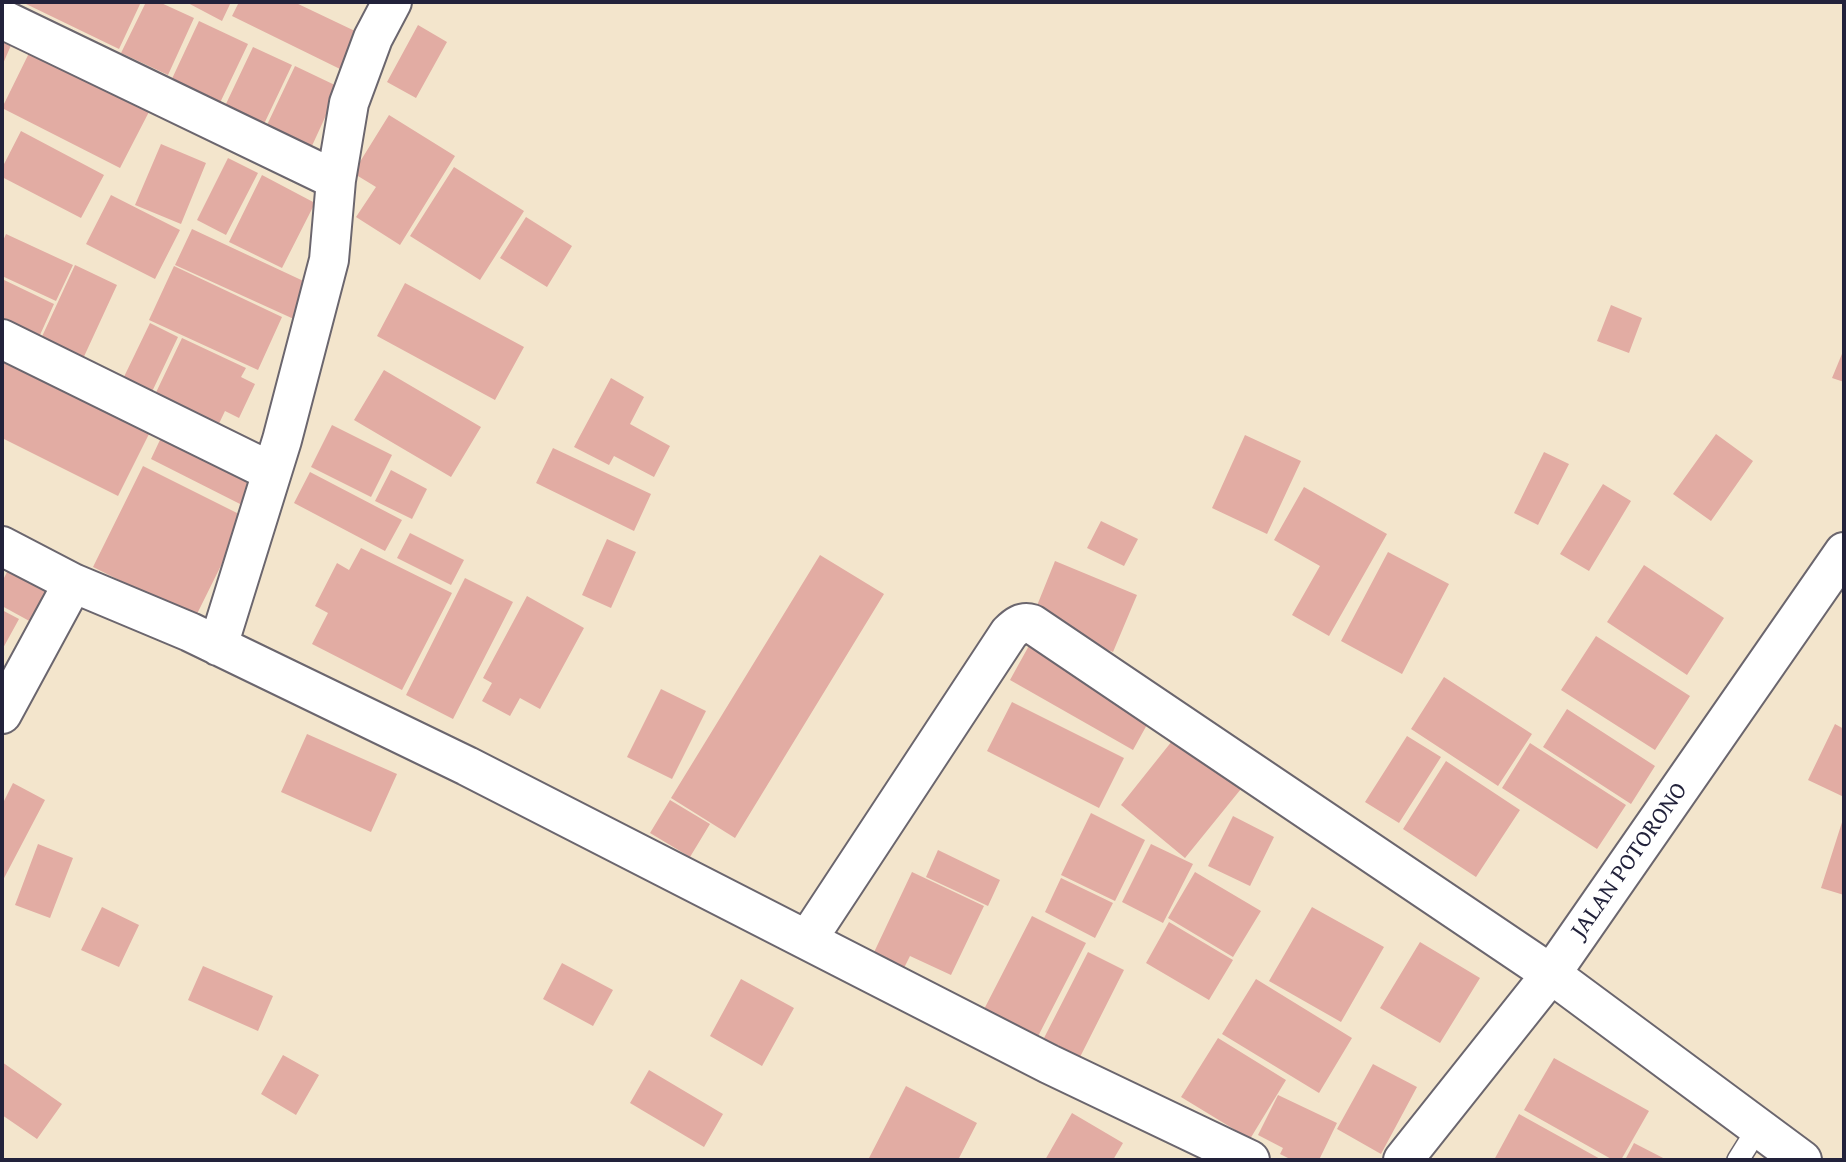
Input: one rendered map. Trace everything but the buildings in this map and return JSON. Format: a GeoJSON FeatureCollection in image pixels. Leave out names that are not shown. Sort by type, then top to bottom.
{"type":"FeatureCollection","features":[{"type":"Feature","properties":{"kind":"street"},"geometry":{"type":"LineString","coordinates":[[218,646],[272,472],[330,260],[336,180],[349,103],[373,38],[392,2]]}},
{"type":"Feature","properties":{"kind":"street"},"geometry":{"type":"LineString","coordinates":[[2,19],[336,180]]}},
{"type":"Feature","properties":{"kind":"street"},"geometry":{"type":"LineString","coordinates":[[2,339],[272,472]]}},
{"type":"Feature","properties":{"kind":"street"},"geometry":{"type":"LineString","coordinates":[[2,546],[73,583],[218,646],[467,766],[1049,1064],[1250,1160]]}},
{"type":"Feature","properties":{"kind":"street","name":"JALAN POTORONO"},"geometry":{"type":"LineString","coordinates":[[1403,1160],[1551,974],[1844,552]]}},
{"type":"Feature","properties":{"kind":"street"},"geometry":{"type":"LineString","coordinates":[[2,715],[73,583]]}},
{"type":"Feature","properties":{"kind":"street"},"geometry":{"type":"LineString","coordinates":[[807,940],[1009,634],[1021,623],[1026,623],[1551,974],[1802,1160]]}},
{"type":"Feature","properties":{"kind":"lane"},"geometry":{"type":"LineString","coordinates":[[1738,1160],[1758,1128]]}}]}
